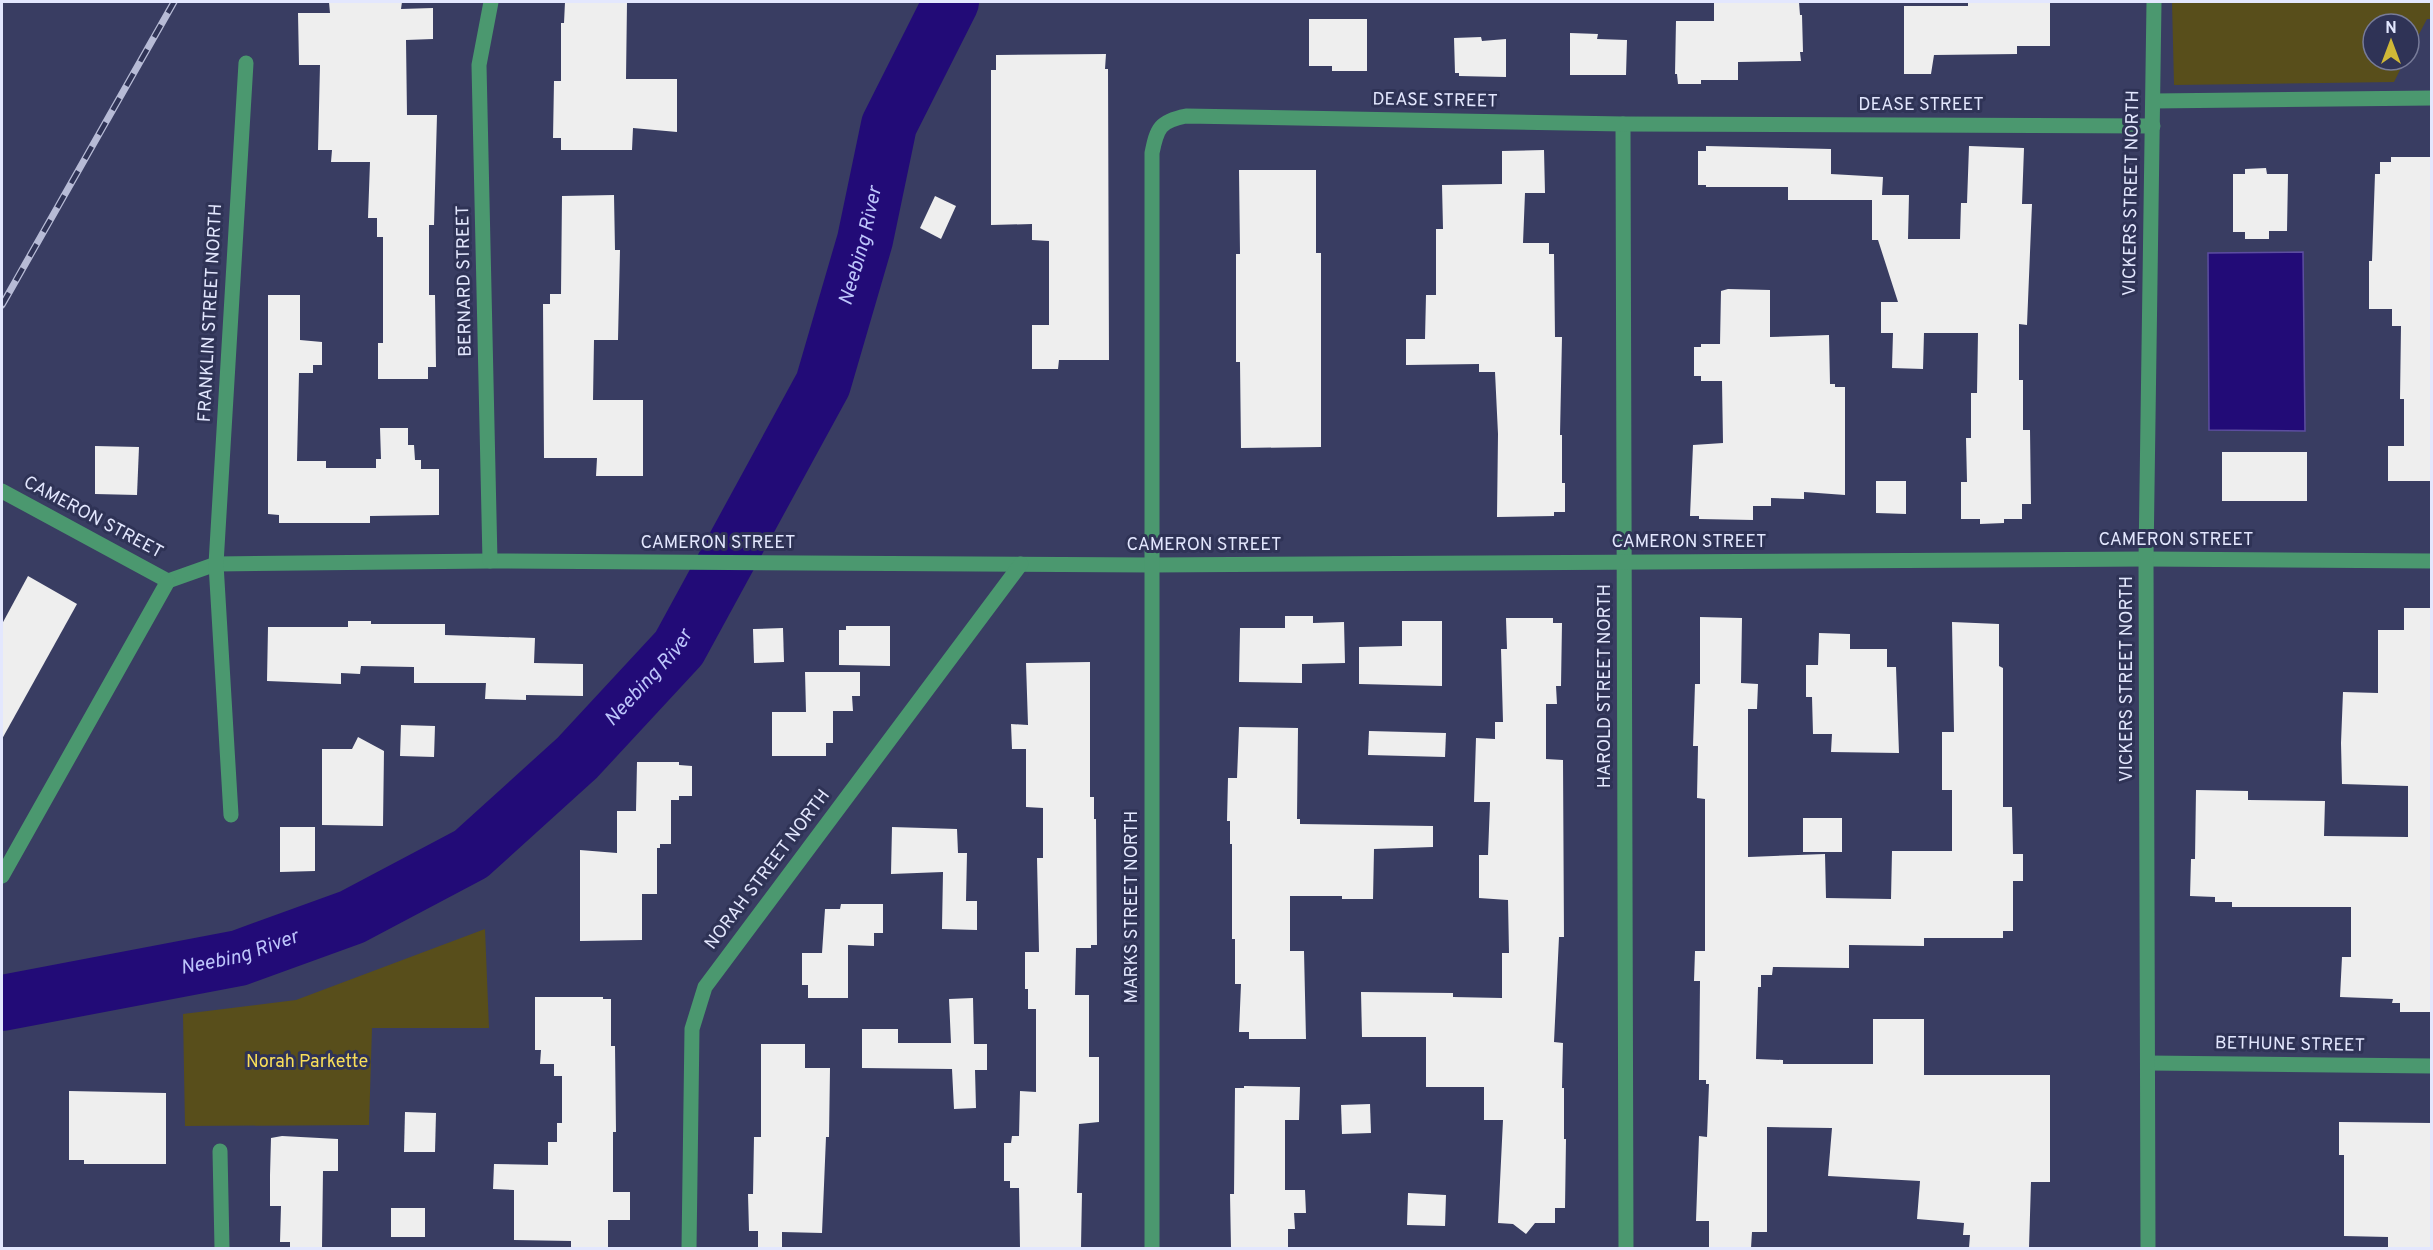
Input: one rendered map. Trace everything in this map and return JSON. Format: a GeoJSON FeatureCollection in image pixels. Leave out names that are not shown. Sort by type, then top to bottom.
{"type":"FeatureCollection","features":[{"type":"Feature","properties":{"kind":"street","name":"BERNARD STREET"},"geometry":{"type":"LineString","coordinates":[[490,561],[479,65],[491,2]]}},
{"type":"Feature","properties":{"kind":"street","name":"VICKERS STREET NORTH"},"geometry":{"type":"LineString","coordinates":[[2148,1248],[2146,559],[2154,2]]}},
{"type":"Feature","properties":{"kind":"street","name":"FRANKLIN STREET NORTH"},"geometry":{"type":"LineString","coordinates":[[231,815],[216,564],[246,63]]}},
{"type":"Feature","properties":{"kind":"street"},"geometry":{"type":"LineString","coordinates":[[2153,101],[2432,98]]}},
{"type":"Feature","properties":{"kind":"street","name":"DEASE STREET"},"geometry":{"type":"LineString","coordinates":[[1152,565],[1152,153],[1156,131],[1169,119],[1186,116],[1623,124],[2153,126]]}},
{"type":"Feature","properties":{"kind":"street","name":"HAROLD STREET NORTH"},"geometry":{"type":"LineString","coordinates":[[1623,124],[1626,1248]]}},
{"type":"Feature","properties":{"kind":"street","name":"CAMERON STREET"},"geometry":{"type":"LineString","coordinates":[[2,490],[168,581],[216,564],[490,561],[1152,565],[2146,559],[2432,561]]}},
{"type":"Feature","properties":{"kind":"street","name":"NORAH STREET NORTH"},"geometry":{"type":"LineString","coordinates":[[689,1248],[692,1029],[705,987],[1021,564]]}},
{"type":"Feature","properties":{"kind":"street","name":"MARKS STREET NORTH"},"geometry":{"type":"LineString","coordinates":[[1152,565],[1152,1248]]}},
{"type":"Feature","properties":{"kind":"street"},"geometry":{"type":"LineString","coordinates":[[2,876],[168,581]]}},
{"type":"Feature","properties":{"kind":"street","name":"BETHUNE STREET"},"geometry":{"type":"LineString","coordinates":[[2148,1063],[2432,1066]]}},
{"type":"Feature","properties":{"kind":"street"},"geometry":{"type":"LineString","coordinates":[[220,1151],[222,1248]]}},
{"type":"Feature","properties":{"kind":"green space"},"geometry":{"type":"Polygon","coordinates":[[[2172,2],[2431,2],[2431,19],[2427,19],[2421,30],[2421,12],[2361,12],[2361,72],[2399,72],[2394,82],[2174,85],[2172,2]]]}},
{"type":"Feature","properties":{"kind":"green space","name":"Norah Parkette"},"geometry":{"type":"Polygon","coordinates":[[[485,929],[489,1028],[372,1028],[369,1125],[185,1126],[183,1014],[296,1000],[485,929]]]}},
{"type":"Feature","properties":{"kind":"shaded area"},"geometry":{"type":"Polygon","coordinates":[[[2303,252],[2305,431],[2209,430],[2208,253],[2303,252]]]}},
{"type":"Feature","properties":{"kind":"building"},"geometry":{"type":"Polygon","coordinates":[[[329,2],[402,2],[401,9],[433,8],[433,39],[406,40],[407,115],[437,115],[434,225],[429,225],[429,295],[435,295],[436,367],[428,367],[428,379],[378,379],[378,343],[383,343],[383,237],[377,237],[377,218],[368,218],[370,162],[331,162],[332,150],[318,150],[320,65],[299,65],[298,13],[330,13],[329,2]]]}},
{"type":"Feature","properties":{"kind":"building"},"geometry":{"type":"Polygon","coordinates":[[[565,2],[627,2],[626,79],[677,79],[677,132],[633,128],[632,150],[561,150],[561,138],[553,138],[554,81],[561,81],[561,23],[564,23],[565,2]]]}},
{"type":"Feature","properties":{"kind":"building"},"geometry":{"type":"Polygon","coordinates":[[[1714,2],[1799,2],[1800,15],[1802,15],[1803,52],[1800,52],[1801,61],[1738,62],[1738,80],[1701,80],[1701,84],[1678,84],[1677,74],[1675,74],[1676,21],[1714,21],[1714,2]]]}},
{"type":"Feature","properties":{"kind":"building"},"geometry":{"type":"Polygon","coordinates":[[[1968,2],[2050,2],[2050,46],[2017,46],[2017,54],[1934,55],[1931,74],[1904,74],[1904,6],[1968,6],[1968,2]]]}},
{"type":"Feature","properties":{"kind":"building"},"geometry":{"type":"Polygon","coordinates":[[[1309,19],[1367,19],[1367,71],[1332,71],[1332,66],[1309,66],[1309,19]]]}},
{"type":"Feature","properties":{"kind":"building"},"geometry":{"type":"Polygon","coordinates":[[[1570,33],[1598,34],[1597,39],[1627,40],[1626,75],[1570,75],[1570,33]]]}},
{"type":"Feature","properties":{"kind":"building"},"geometry":{"type":"Polygon","coordinates":[[[1481,37],[1482,41],[1506,39],[1506,77],[1459,76],[1459,73],[1455,73],[1454,38],[1481,37]]]}},
{"type":"Feature","properties":{"kind":"building"},"geometry":{"type":"Polygon","coordinates":[[[1106,54],[1105,69],[1108,69],[1109,360],[1059,360],[1058,369],[1032,369],[1032,325],[1049,325],[1049,241],[1032,240],[1032,224],[991,225],[991,70],[996,70],[996,55],[1106,54]]]}},
{"type":"Feature","properties":{"kind":"building"},"geometry":{"type":"Polygon","coordinates":[[[1706,146],[1831,149],[1831,174],[1883,177],[1882,195],[1909,195],[1908,239],[1960,239],[1961,203],[1967,203],[1969,146],[2024,148],[2022,204],[2032,204],[2027,325],[2019,324],[2019,380],[2023,380],[2023,430],[2030,430],[2031,504],[2022,504],[2022,519],[2004,519],[2004,523],[1980,524],[1980,519],[1961,519],[1961,482],[1967,482],[1966,438],[1971,438],[1971,393],[1977,393],[1978,333],[1924,333],[1923,369],[1892,368],[1893,333],[1881,333],[1881,302],[1898,302],[1878,240],[1872,240],[1872,200],[1788,200],[1788,187],[1706,187],[1706,185],[1698,185],[1698,151],[1706,151],[1706,146]]]}},
{"type":"Feature","properties":{"kind":"building"},"geometry":{"type":"Polygon","coordinates":[[[1544,150],[1545,193],[1525,193],[1523,243],[1549,243],[1549,254],[1554,254],[1555,337],[1562,337],[1560,435],[1562,435],[1562,483],[1565,483],[1565,512],[1554,512],[1554,516],[1497,517],[1498,434],[1495,372],[1479,372],[1479,364],[1406,365],[1406,339],[1425,339],[1426,295],[1436,295],[1436,229],[1443,229],[1442,185],[1502,184],[1502,151],[1544,150]]]}},
{"type":"Feature","properties":{"kind":"building"},"geometry":{"type":"Polygon","coordinates":[[[2391,157],[2432,157],[2432,481],[2388,481],[2388,446],[2404,446],[2404,399],[2400,399],[2401,326],[2392,326],[2392,309],[2369,309],[2369,261],[2372,261],[2375,174],[2380,174],[2380,162],[2391,162],[2391,157]]]}},
{"type":"Feature","properties":{"kind":"building"},"geometry":{"type":"Polygon","coordinates":[[[2266,168],[2267,174],[2288,174],[2287,231],[2269,231],[2269,239],[2245,239],[2245,232],[2233,232],[2233,174],[2245,174],[2245,169],[2266,168]]]}},
{"type":"Feature","properties":{"kind":"building"},"geometry":{"type":"Polygon","coordinates":[[[1239,170],[1316,170],[1316,253],[1321,253],[1321,447],[1241,448],[1240,362],[1236,362],[1236,254],[1240,254],[1239,170]]]}},
{"type":"Feature","properties":{"kind":"building"},"geometry":{"type":"Polygon","coordinates":[[[614,195],[615,250],[620,250],[618,340],[594,340],[593,400],[643,400],[643,476],[596,476],[597,458],[544,458],[543,304],[550,304],[550,294],[561,294],[562,196],[614,195]]]}},
{"type":"Feature","properties":{"kind":"building"},"geometry":{"type":"Polygon","coordinates":[[[935,196],[956,206],[941,239],[920,228],[935,196]]]}},
{"type":"Feature","properties":{"kind":"building"},"geometry":{"type":"Polygon","coordinates":[[[1728,289],[1770,290],[1770,337],[1829,335],[1830,384],[1835,384],[1835,387],[1845,387],[1845,495],[1804,492],[1804,499],[1771,498],[1771,506],[1753,506],[1753,520],[1699,519],[1699,516],[1690,516],[1693,445],[1723,443],[1722,381],[1701,381],[1701,376],[1694,376],[1694,347],[1701,347],[1701,344],[1720,344],[1721,291],[1728,289]]]}},
{"type":"Feature","properties":{"kind":"building"},"geometry":{"type":"Polygon","coordinates":[[[268,295],[300,295],[300,340],[322,342],[322,365],[313,365],[313,373],[299,373],[297,461],[326,461],[326,468],[376,468],[376,459],[381,459],[380,428],[408,428],[408,445],[414,445],[415,460],[421,460],[421,469],[439,469],[439,515],[370,516],[370,523],[279,523],[279,515],[268,514],[268,295]]]}},
{"type":"Feature","properties":{"kind":"building"},"geometry":{"type":"Polygon","coordinates":[[[95,446],[139,447],[137,495],[95,494],[95,446]]]}},
{"type":"Feature","properties":{"kind":"building"},"geometry":{"type":"Polygon","coordinates":[[[2222,452],[2307,452],[2307,501],[2222,501],[2222,452]]]}},
{"type":"Feature","properties":{"kind":"building"},"geometry":{"type":"Polygon","coordinates":[[[1876,481],[1906,481],[1906,514],[1876,513],[1876,481]]]}},
{"type":"Feature","properties":{"kind":"building"},"geometry":{"type":"Polygon","coordinates":[[[28,576],[77,604],[2,739],[2,624],[28,576]]]}},
{"type":"Feature","properties":{"kind":"building"},"geometry":{"type":"Polygon","coordinates":[[[2404,608],[2432,608],[2432,1012],[2400,1012],[2400,1003],[2392,1003],[2393,999],[2340,997],[2342,957],[2351,957],[2351,907],[2232,907],[2232,902],[2215,902],[2215,897],[2190,896],[2191,859],[2195,859],[2196,790],[2248,791],[2248,800],[2325,801],[2324,836],[2408,837],[2408,786],[2342,784],[2341,743],[2343,692],[2378,693],[2378,630],[2404,630],[2404,608]]]}},
{"type":"Feature","properties":{"kind":"building"},"geometry":{"type":"Polygon","coordinates":[[[1285,616],[1313,616],[1313,623],[1344,622],[1345,663],[1302,664],[1302,683],[1239,682],[1240,628],[1285,628],[1285,616]]]}},
{"type":"Feature","properties":{"kind":"building"},"geometry":{"type":"Polygon","coordinates":[[[1700,617],[1742,618],[1741,683],[1758,684],[1757,709],[1748,709],[1748,857],[1825,854],[1826,898],[1891,899],[1892,851],[1952,851],[1952,790],[1942,790],[1942,732],[1954,732],[1952,622],[1999,624],[1999,666],[2003,668],[2003,807],[2012,807],[2013,854],[2023,854],[2023,881],[2013,881],[2013,931],[2003,931],[2003,938],[1924,938],[1924,946],[1849,945],[1849,968],[1773,967],[1772,975],[1761,975],[1761,987],[1758,987],[1756,1059],[1783,1060],[1783,1064],[1873,1064],[1873,1019],[1924,1019],[1924,1075],[2050,1075],[2050,1182],[2031,1182],[2029,1248],[1969,1248],[1970,1235],[1963,1235],[1964,1223],[1917,1219],[1920,1181],[1828,1176],[1832,1128],[1767,1127],[1767,1232],[1752,1232],[1751,1248],[1709,1248],[1709,1221],[1696,1221],[1699,1136],[1707,1137],[1709,1084],[1706,1084],[1706,1080],[1699,1080],[1700,981],[1694,981],[1695,951],[1705,951],[1705,799],[1697,798],[1698,746],[1693,746],[1695,684],[1700,684],[1700,617]]]}},
{"type":"Feature","properties":{"kind":"building"},"geometry":{"type":"Polygon","coordinates":[[[1506,618],[1553,618],[1553,623],[1562,623],[1561,686],[1556,686],[1557,704],[1546,704],[1546,759],[1563,760],[1564,937],[1559,937],[1554,1042],[1563,1043],[1562,1088],[1564,1088],[1564,1139],[1566,1139],[1565,1208],[1555,1208],[1555,1223],[1535,1223],[1526,1234],[1513,1224],[1498,1223],[1503,1120],[1484,1120],[1484,1087],[1426,1087],[1426,1037],[1362,1037],[1361,992],[1453,993],[1453,997],[1502,998],[1502,953],[1509,953],[1508,900],[1479,898],[1479,855],[1488,855],[1490,802],[1474,802],[1476,738],[1495,739],[1495,722],[1503,722],[1501,649],[1507,649],[1506,618]]]}},
{"type":"Feature","properties":{"kind":"building"},"geometry":{"type":"Polygon","coordinates":[[[348,621],[371,621],[371,624],[445,624],[445,635],[535,638],[534,663],[583,664],[583,696],[526,695],[526,700],[485,699],[486,683],[414,683],[414,667],[361,666],[360,674],[341,673],[341,684],[267,681],[268,627],[348,627],[348,621]]]}},
{"type":"Feature","properties":{"kind":"building"},"geometry":{"type":"Polygon","coordinates":[[[1402,621],[1442,621],[1442,686],[1359,684],[1359,647],[1402,646],[1402,621]]]}},
{"type":"Feature","properties":{"kind":"building"},"geometry":{"type":"Polygon","coordinates":[[[846,626],[890,626],[890,666],[839,665],[839,630],[846,630],[846,626]]]}},
{"type":"Feature","properties":{"kind":"building"},"geometry":{"type":"Polygon","coordinates":[[[783,628],[784,662],[754,663],[753,629],[783,628]]]}},
{"type":"Feature","properties":{"kind":"building"},"geometry":{"type":"Polygon","coordinates":[[[1819,633],[1850,634],[1850,649],[1887,649],[1887,667],[1896,667],[1899,753],[1831,752],[1832,734],[1813,734],[1812,697],[1806,697],[1806,665],[1818,665],[1819,633]]]}},
{"type":"Feature","properties":{"kind":"building"},"geometry":{"type":"Polygon","coordinates":[[[1090,662],[1090,797],[1094,797],[1094,819],[1096,819],[1097,945],[1091,945],[1091,948],[1076,948],[1075,995],[1089,995],[1089,1057],[1099,1057],[1099,1122],[1079,1124],[1077,1193],[1082,1193],[1081,1248],[1020,1248],[1019,1188],[1010,1188],[1010,1181],[1004,1181],[1004,1143],[1011,1143],[1012,1136],[1019,1136],[1020,1091],[1036,1092],[1036,1009],[1028,1009],[1028,989],[1025,989],[1025,952],[1039,952],[1037,858],[1043,858],[1043,808],[1026,807],[1026,749],[1012,749],[1011,724],[1028,725],[1026,663],[1090,662]]]}},
{"type":"Feature","properties":{"kind":"building"},"geometry":{"type":"Polygon","coordinates":[[[805,672],[860,672],[860,696],[852,696],[853,711],[833,711],[833,743],[826,743],[826,756],[772,756],[772,712],[806,712],[805,672]]]}},
{"type":"Feature","properties":{"kind":"building"},"geometry":{"type":"Polygon","coordinates":[[[401,725],[435,726],[434,757],[400,756],[401,725]]]}},
{"type":"Feature","properties":{"kind":"building"},"geometry":{"type":"Polygon","coordinates":[[[1239,727],[1298,728],[1297,819],[1300,819],[1300,824],[1433,826],[1433,847],[1374,849],[1373,899],[1342,899],[1342,896],[1290,896],[1290,951],[1304,951],[1306,1039],[1249,1039],[1249,1032],[1239,1032],[1241,984],[1235,984],[1235,939],[1232,939],[1232,844],[1230,844],[1230,821],[1227,821],[1228,778],[1237,778],[1239,727]]]}},
{"type":"Feature","properties":{"kind":"building"},"geometry":{"type":"Polygon","coordinates":[[[1369,731],[1446,733],[1445,757],[1368,755],[1369,731]]]}},
{"type":"Feature","properties":{"kind":"building"},"geometry":{"type":"Polygon","coordinates":[[[358,737],[384,751],[383,826],[322,825],[322,749],[352,749],[358,737]]]}},
{"type":"Feature","properties":{"kind":"building"},"geometry":{"type":"Polygon","coordinates":[[[637,762],[679,762],[679,765],[692,766],[692,796],[679,796],[679,800],[671,800],[671,844],[660,844],[660,848],[657,848],[657,894],[642,894],[642,940],[580,941],[580,850],[617,853],[617,811],[636,811],[637,762]]]}},
{"type":"Feature","properties":{"kind":"building"},"geometry":{"type":"Polygon","coordinates":[[[1803,818],[1842,818],[1842,852],[1803,852],[1803,818]]]}},
{"type":"Feature","properties":{"kind":"building"},"geometry":{"type":"Polygon","coordinates":[[[280,827],[315,827],[315,871],[280,872],[280,827]]]}},
{"type":"Feature","properties":{"kind":"building"},"geometry":{"type":"Polygon","coordinates":[[[892,827],[957,829],[958,853],[967,853],[966,901],[977,901],[977,930],[942,929],[943,872],[891,874],[892,827]]]}},
{"type":"Feature","properties":{"kind":"building"},"geometry":{"type":"Polygon","coordinates":[[[841,904],[883,904],[883,933],[874,933],[874,946],[848,945],[848,998],[808,998],[808,985],[802,985],[802,953],[822,953],[825,909],[840,909],[841,904]]]}},
{"type":"Feature","properties":{"kind":"building"},"geometry":{"type":"Polygon","coordinates":[[[535,997],[611,999],[611,1046],[615,1046],[616,1132],[613,1132],[613,1192],[630,1192],[630,1220],[608,1220],[608,1248],[571,1248],[571,1241],[514,1240],[514,1190],[493,1189],[494,1164],[548,1165],[548,1142],[557,1142],[557,1123],[562,1123],[562,1076],[554,1076],[554,1064],[540,1064],[541,1050],[535,1050],[535,997]]]}},
{"type":"Feature","properties":{"kind":"building"},"geometry":{"type":"Polygon","coordinates":[[[973,998],[974,1044],[987,1044],[987,1070],[975,1070],[976,1108],[954,1109],[952,1069],[862,1068],[862,1029],[898,1029],[898,1043],[951,1043],[949,999],[973,998]]]}},
{"type":"Feature","properties":{"kind":"building"},"geometry":{"type":"Polygon","coordinates":[[[761,1044],[805,1044],[805,1068],[830,1068],[829,1137],[826,1137],[822,1233],[782,1232],[782,1248],[758,1248],[758,1231],[749,1231],[748,1194],[753,1194],[754,1137],[761,1137],[761,1044]]]}},
{"type":"Feature","properties":{"kind":"building"},"geometry":{"type":"Polygon","coordinates":[[[1244,1086],[1300,1087],[1299,1120],[1285,1120],[1285,1190],[1305,1190],[1306,1213],[1294,1213],[1295,1229],[1288,1229],[1288,1248],[1231,1248],[1230,1194],[1234,1194],[1235,1088],[1244,1088],[1244,1086]]]}},
{"type":"Feature","properties":{"kind":"building"},"geometry":{"type":"Polygon","coordinates":[[[69,1091],[166,1093],[166,1164],[84,1164],[84,1160],[69,1160],[69,1091]]]}},
{"type":"Feature","properties":{"kind":"building"},"geometry":{"type":"Polygon","coordinates":[[[1370,1104],[1371,1133],[1342,1134],[1341,1105],[1370,1104]]]}},
{"type":"Feature","properties":{"kind":"building"},"geometry":{"type":"Polygon","coordinates":[[[405,1112],[436,1113],[435,1152],[404,1152],[405,1112]]]}},
{"type":"Feature","properties":{"kind":"building"},"geometry":{"type":"Polygon","coordinates":[[[2339,1122],[2432,1123],[2432,1248],[2388,1248],[2388,1237],[2344,1236],[2344,1155],[2339,1155],[2339,1122]]]}},
{"type":"Feature","properties":{"kind":"building"},"geometry":{"type":"Polygon","coordinates":[[[282,1136],[338,1139],[338,1171],[323,1171],[322,1248],[290,1248],[290,1242],[280,1242],[281,1206],[270,1206],[270,1175],[271,1138],[282,1136]]]}},
{"type":"Feature","properties":{"kind":"building"},"geometry":{"type":"Polygon","coordinates":[[[1408,1193],[1446,1195],[1445,1226],[1407,1225],[1408,1193]]]}},
{"type":"Feature","properties":{"kind":"building"},"geometry":{"type":"Polygon","coordinates":[[[391,1208],[425,1208],[425,1237],[391,1237],[391,1208]]]}},
{"type":"Feature","properties":{"kind":"waterway","name":"Neebing River"},"geometry":{"type":"LineString","coordinates":[[2,1003],[239,958],[352,917],[471,854],[577,758],[679,648],[823,384],[865,240],[889,125],[951,2]]}},
{"type":"Feature","properties":{"kind":"railway"},"geometry":{"type":"LineString","coordinates":[[2,305],[174,2]]}}]}
